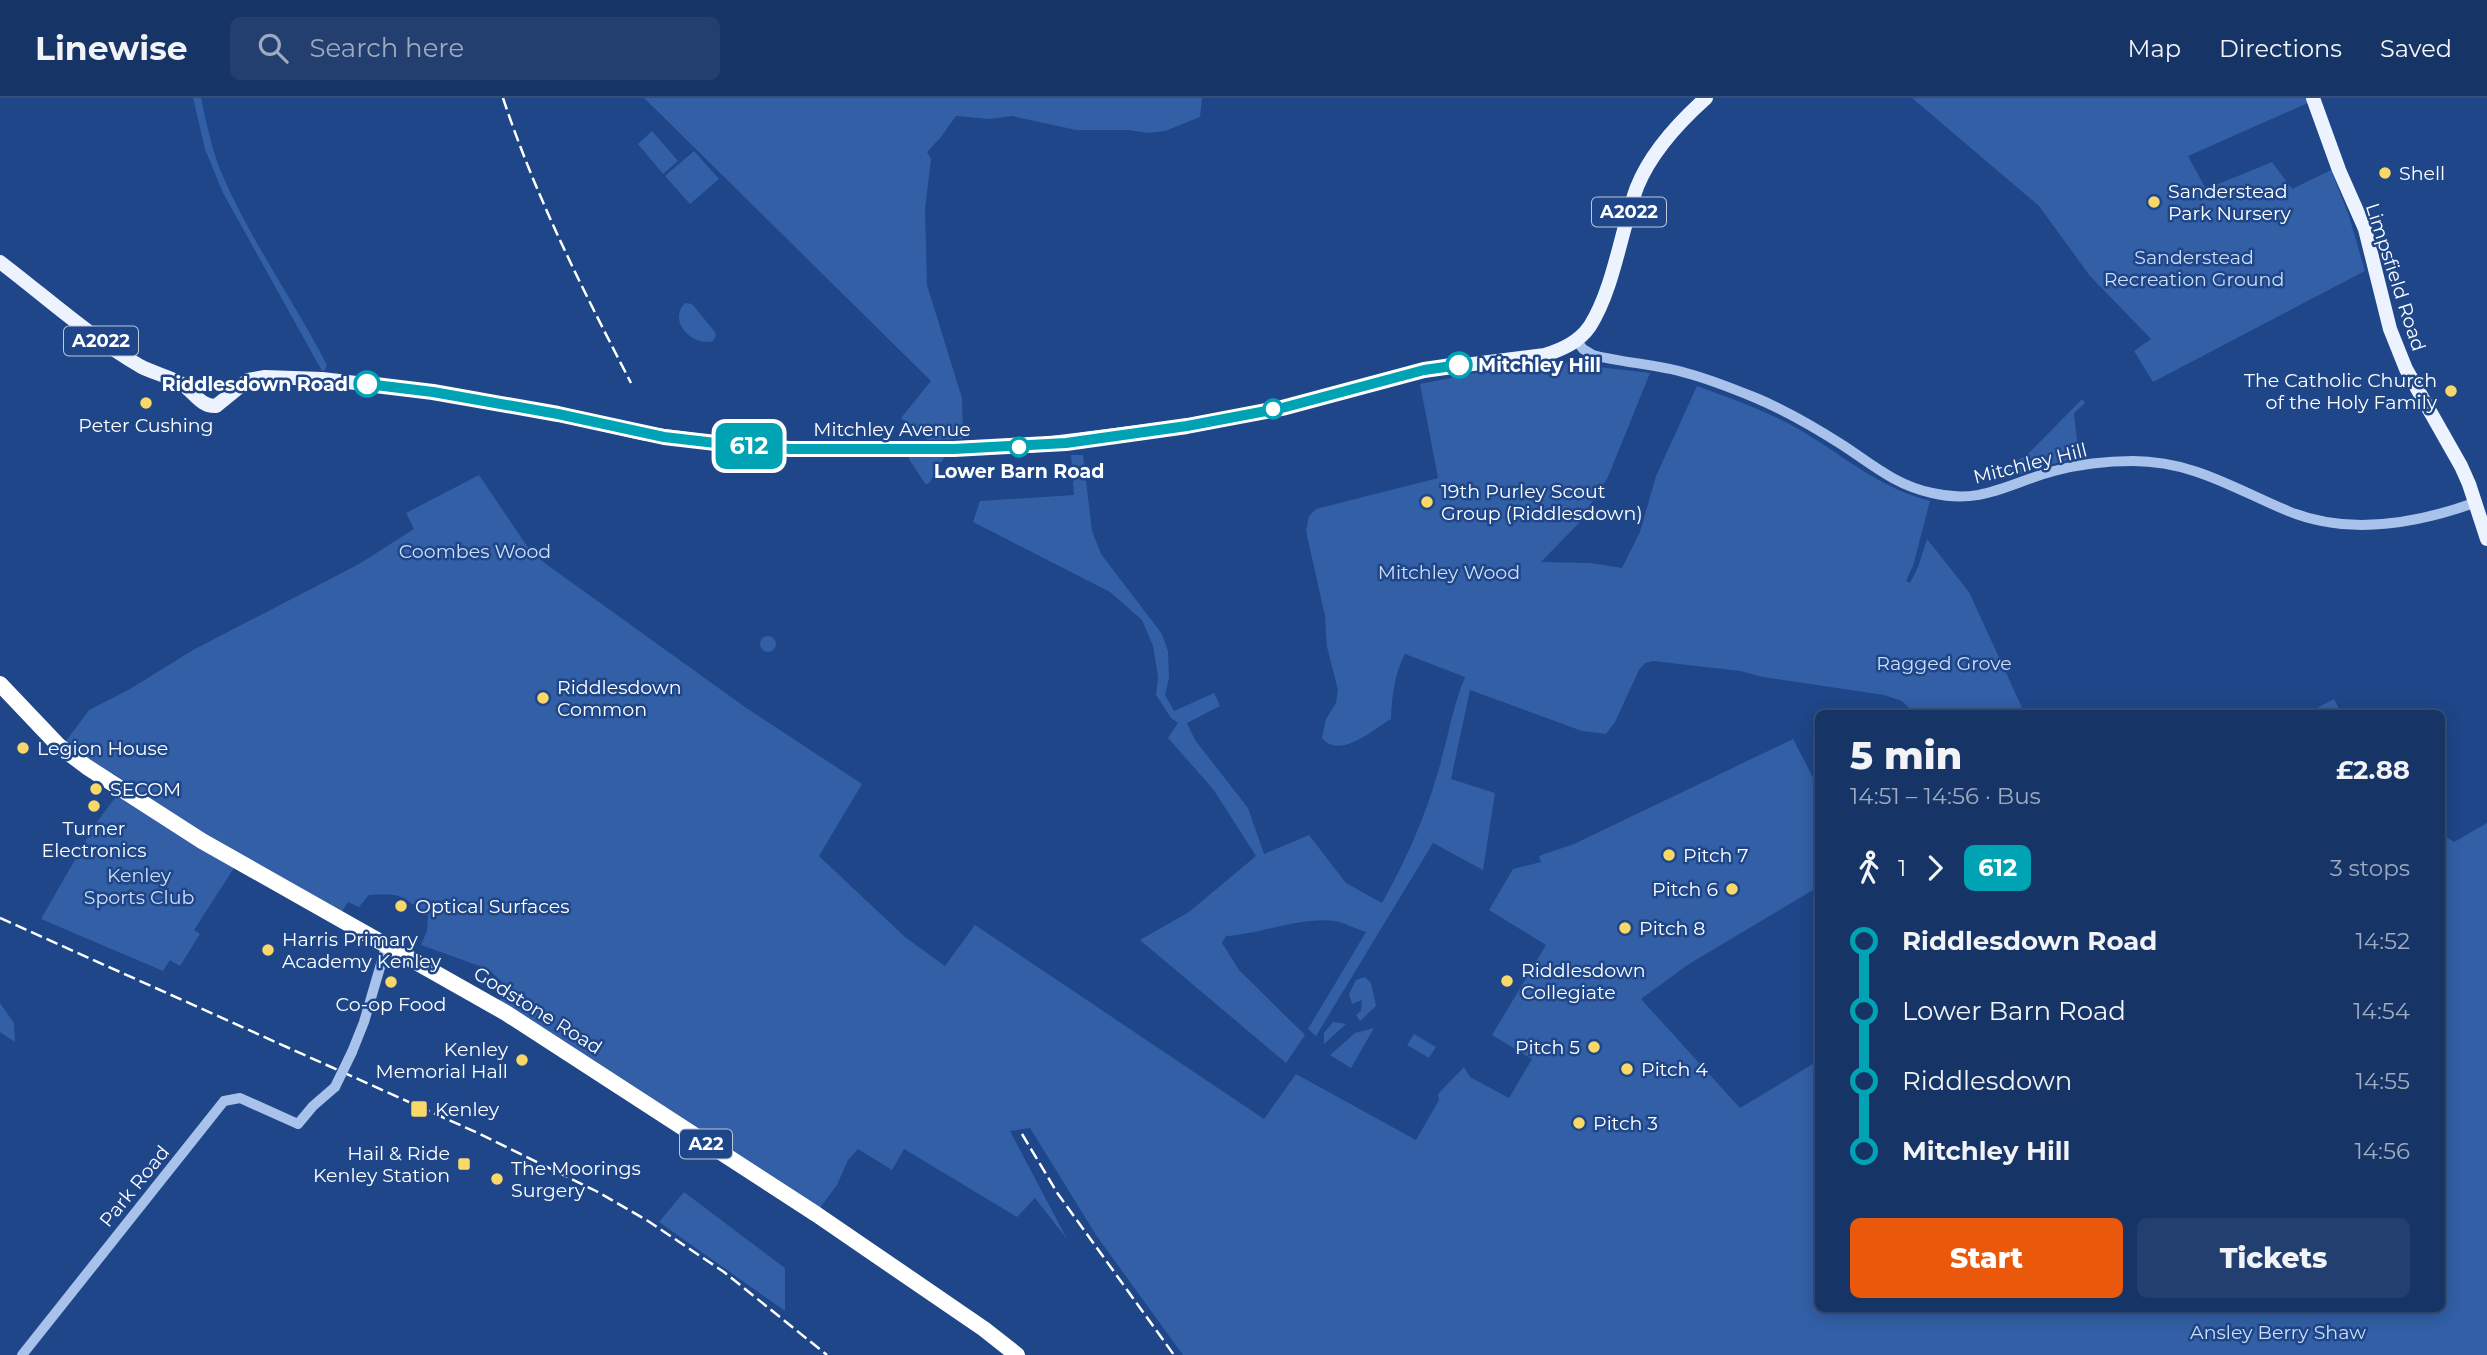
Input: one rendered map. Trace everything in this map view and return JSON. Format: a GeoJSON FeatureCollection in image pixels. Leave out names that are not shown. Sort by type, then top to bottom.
{"type":"FeatureCollection","features":[{"type":"Feature","properties":{"kind":"highway","name":"Godstone Road"},"geometry":{"type":"LineString","coordinates":[[0,684],[58,745],[87,767],[202,841],[386,947],[483,999],[816,1214],[984,1329],[1017,1355]]}},
{"type":"Feature","properties":{"kind":"main road","name":"A2022"},"geometry":{"type":"LineString","coordinates":[[1576,340],[1589,327],[1601,302],[1638,186],[1659,148],[1706,98]]}},
{"type":"Feature","properties":{"kind":"main road","name":"Limpsfield Road"},"geometry":{"type":"LineString","coordinates":[[2313,98],[2339,170],[2365,229],[2390,329],[2406,369],[2469,484],[2487,539]]}},
{"type":"Feature","properties":{"kind":"main road","name":"Mitchley Avenue"},"geometry":{"type":"LineString","coordinates":[[0,262],[107,345],[141,367],[182,384],[210,406],[216,405],[248,380],[265,377],[322,379],[433,392],[558,414],[641,433],[733,445],[790,449],[886,450],[1028,446],[1199,424],[1282,408],[1424,370],[1545,355],[1563,349],[1576,340]]}},
{"type":"Feature","properties":{"kind":"street","name":"Mitchley Hill"},"geometry":{"type":"LineString","coordinates":[[1576,340],[1592,355],[1685,372],[1756,398],[1801,420],[1878,471],[1911,488],[1934,494],[1977,497],[2054,471],[2134,461],[2162,463],[2193,470],[2291,512],[2348,524],[2400,524],[2474,503]]}},
{"type":"Feature","properties":{"kind":"street","name":"Park Road"},"geometry":{"type":"LineString","coordinates":[[22,1355],[224,1101],[240,1098],[298,1124],[335,1087],[364,1022],[386,947]]}},
{"type":"Feature","properties":{"kind":"green space"},"geometry":{"type":"Polygon","coordinates":[[[193,98],[201,98],[217,161],[236,205],[327,365],[325,370],[322,371],[223,193],[205,149],[193,98]]]}},
{"type":"Feature","properties":{"kind":"green space"},"geometry":{"type":"Polygon","coordinates":[[[644,98],[1202,98],[1200,117],[1165,131],[1149,133],[1128,130],[1076,130],[1012,116],[990,119],[956,116],[927,152],[931,159],[925,209],[927,285],[962,398],[963,439],[928,440],[901,418],[931,381],[644,98]]]}},
{"type":"Feature","properties":{"kind":"green space","name":"Sanderstead Recreation Ground"},"geometry":{"type":"Polygon","coordinates":[[[1912,98],[2306,98],[2308,103],[2188,156],[2206,189],[2272,162],[2292,189],[2331,170],[2349,216],[2365,271],[2153,382],[2134,351],[2151,339],[2090,276],[2039,206],[1912,98]]]}},
{"type":"Feature","properties":{"kind":"green space"},"geometry":{"type":"Polygon","coordinates":[[[652,131],[678,161],[663,174],[638,144],[652,131]]]}},
{"type":"Feature","properties":{"kind":"green space"},"geometry":{"type":"Polygon","coordinates":[[[694,151],[719,179],[690,204],[665,176],[694,151]]]}},
{"type":"Feature","properties":{"kind":"green space"},"geometry":{"type":"Polygon","coordinates":[[[685,303],[692,304],[715,332],[713,341],[698,340],[685,331],[679,318],[685,303]]]}},
{"type":"Feature","properties":{"kind":"green space","name":"Mitchley Wood"},"geometry":{"type":"Polygon","coordinates":[[[1564,363],[1650,373],[1608,477],[1579,523],[1541,562],[1591,563],[1622,568],[1640,532],[1656,476],[1697,386],[1777,418],[1879,480],[1930,501],[1913,566],[1906,581],[1910,583],[1927,539],[1969,592],[2023,710],[1911,710],[1902,701],[1884,695],[1763,677],[1740,671],[1653,661],[1645,663],[1639,670],[1615,722],[1606,734],[1582,731],[1470,690],[1451,779],[1495,793],[1483,870],[1433,843],[1316,1036],[1308,1029],[1366,932],[1335,921],[1309,921],[1226,936],[1222,943],[1239,970],[1305,1035],[1286,1063],[1140,940],[1189,912],[1256,856],[1213,789],[1168,738],[1178,723],[1171,718],[1156,695],[1158,677],[1153,646],[1142,620],[1110,592],[973,522],[980,501],[1074,495],[1071,455],[1083,455],[1092,531],[1101,554],[1162,634],[1168,651],[1169,678],[1165,695],[1174,711],[1214,693],[1220,706],[1187,723],[1195,740],[1248,808],[1264,854],[1309,835],[1346,883],[1382,903],[1426,808],[1465,677],[1405,654],[1394,685],[1391,719],[1347,744],[1329,744],[1322,738],[1326,719],[1336,703],[1338,690],[1327,647],[1325,616],[1306,531],[1309,516],[1316,509],[1438,478],[1420,384],[1500,368],[1564,363]]]}},
{"type":"Feature","properties":{"kind":"green space"},"geometry":{"type":"Polygon","coordinates":[[[2082,399],[2085,403],[2074,413],[2079,458],[2009,478],[2006,467],[2027,455],[2082,399]]]}},
{"type":"Feature","properties":{"kind":"green space"},"geometry":{"type":"Polygon","coordinates":[[[909,455],[944,455],[944,458],[926,485],[909,455]]]}},
{"type":"Feature","properties":{"kind":"green space"},"geometry":{"type":"Polygon","coordinates":[[[479,475],[529,549],[546,564],[745,707],[862,784],[819,856],[905,937],[945,966],[975,925],[1264,1119],[1296,1074],[1416,1140],[1439,1100],[1438,1094],[1464,1067],[1470,1077],[1509,1098],[1532,1059],[1492,1035],[1546,945],[1489,910],[1513,869],[1541,862],[1539,856],[1574,844],[1793,739],[1815,781],[1815,889],[1689,964],[1641,999],[1740,1108],[1815,1063],[1815,1312],[2445,1312],[2445,836],[2454,842],[2487,823],[2487,1355],[1183,1355],[1096,1235],[1030,1128],[1010,1131],[1067,1239],[1035,1198],[1017,1217],[904,1149],[892,1170],[858,1149],[848,1160],[837,1185],[820,1208],[497,1000],[514,993],[488,969],[421,945],[427,931],[428,915],[402,897],[369,895],[359,907],[348,902],[341,913],[202,832],[112,773],[105,772],[66,741],[89,710],[130,689],[193,650],[359,564],[414,529],[406,513],[479,475]]]}},
{"type":"Feature","properties":{"kind":"green space"},"geometry":{"type":"Polygon","coordinates":[[[765,636],[771,636],[776,644],[774,650],[765,652],[760,647],[760,641],[765,636]]]}},
{"type":"Feature","properties":{"kind":"green space"},"geometry":{"type":"Polygon","coordinates":[[[2334,699],[2340,710],[2313,710],[2334,699]]]}},
{"type":"Feature","properties":{"kind":"green space","name":"Kenley Sports Club"},"geometry":{"type":"Polygon","coordinates":[[[118,794],[236,865],[194,930],[200,934],[180,966],[170,960],[163,971],[41,919],[96,823],[118,794]]]}},
{"type":"Feature","properties":{"kind":"green space"},"geometry":{"type":"Polygon","coordinates":[[[1365,977],[1371,983],[1376,1006],[1360,1021],[1356,1015],[1361,1011],[1362,1000],[1352,1004],[1349,994],[1356,980],[1365,977]]]}},
{"type":"Feature","properties":{"kind":"green space"},"geometry":{"type":"Polygon","coordinates":[[[0,1003],[14,1023],[15,1042],[0,1032],[0,1003]]]}},
{"type":"Feature","properties":{"kind":"green space"},"geometry":{"type":"Polygon","coordinates":[[[1333,1022],[1346,1024],[1324,1044],[1324,1033],[1333,1022]]]}},
{"type":"Feature","properties":{"kind":"green space"},"geometry":{"type":"Polygon","coordinates":[[[1374,1028],[1351,1068],[1330,1055],[1355,1033],[1374,1028]]]}},
{"type":"Feature","properties":{"kind":"green space"},"geometry":{"type":"Polygon","coordinates":[[[1414,1034],[1436,1047],[1429,1058],[1407,1045],[1414,1034]]]}},
{"type":"Feature","properties":{"kind":"green space"},"geometry":{"type":"Polygon","coordinates":[[[684,1192],[785,1268],[785,1311],[659,1222],[684,1192]]]}},
{"type":"Feature","properties":{"kind":"railway"},"geometry":{"type":"LineString","coordinates":[[503,98],[545,208],[631,383]]}},
{"type":"Feature","properties":{"kind":"railway"},"geometry":{"type":"LineString","coordinates":[[0,918],[480,1134],[596,1191],[648,1221],[724,1272],[827,1355]]}},
{"type":"Feature","properties":{"kind":"railway"},"geometry":{"type":"LineString","coordinates":[[1022,1134],[1058,1194],[1174,1355]]}},
{"type":"Feature","properties":{"kind":"bus line","name":"612"},"geometry":{"type":"LineString","coordinates":[[367,384],[433,392],[558,414],[664,437],[790,449],[900,450],[1066,443],[1187,426],[1282,408],[1424,370],[1459,365]]}},
{"type":"Feature","properties":{"kind":"place","name":"Shell"},"geometry":{"type":"Point","coordinates":[2385,173]}},
{"type":"Feature","properties":{"kind":"place","name":"Sanderstead Park Nursery"},"geometry":{"type":"Point","coordinates":[2154,202]}},
{"type":"Feature","properties":{"kind":"place","name":"Mitchley Hill"},"geometry":{"type":"Point","coordinates":[1459,365]}},
{"type":"Feature","properties":{"kind":"place","name":"Riddlesdown Road"},"geometry":{"type":"Point","coordinates":[367,384]}},
{"type":"Feature","properties":{"kind":"place","name":"The Catholic Church of the Holy Family"},"geometry":{"type":"Point","coordinates":[2451,391]}},
{"type":"Feature","properties":{"kind":"place","name":"Peter Cushing"},"geometry":{"type":"Point","coordinates":[146,403]}},
{"type":"Feature","properties":{"kind":"place","name":"Lower Barn Road"},"geometry":{"type":"Point","coordinates":[1019,447]}},
{"type":"Feature","properties":{"kind":"place","name":"19th Purley Scout Group (Riddlesdown)"},"geometry":{"type":"Point","coordinates":[1427,502]}},
{"type":"Feature","properties":{"kind":"place","name":"Riddlesdown Common"},"geometry":{"type":"Point","coordinates":[543,698]}},
{"type":"Feature","properties":{"kind":"place","name":"Legion House"},"geometry":{"type":"Point","coordinates":[23,748]}},
{"type":"Feature","properties":{"kind":"place","name":"SECOM"},"geometry":{"type":"Point","coordinates":[96,789]}},
{"type":"Feature","properties":{"kind":"place","name":"Turner Electronics"},"geometry":{"type":"Point","coordinates":[94,806]}},
{"type":"Feature","properties":{"kind":"place","name":"Pitch 7"},"geometry":{"type":"Point","coordinates":[1669,855]}},
{"type":"Feature","properties":{"kind":"place","name":"Pitch 6"},"geometry":{"type":"Point","coordinates":[1732,889]}},
{"type":"Feature","properties":{"kind":"place","name":"Optical Surfaces"},"geometry":{"type":"Point","coordinates":[401,906]}},
{"type":"Feature","properties":{"kind":"place","name":"Pitch 8"},"geometry":{"type":"Point","coordinates":[1625,928]}},
{"type":"Feature","properties":{"kind":"place","name":"Harris Primary Academy Kenley"},"geometry":{"type":"Point","coordinates":[268,950]}},
{"type":"Feature","properties":{"kind":"place","name":"Riddlesdown Collegiate"},"geometry":{"type":"Point","coordinates":[1507,981]}},
{"type":"Feature","properties":{"kind":"place","name":"Co-op Food"},"geometry":{"type":"Point","coordinates":[391,982]}},
{"type":"Feature","properties":{"kind":"place","name":"Pitch 5"},"geometry":{"type":"Point","coordinates":[1594,1047]}},
{"type":"Feature","properties":{"kind":"place","name":"Kenley Memorial Hall"},"geometry":{"type":"Point","coordinates":[522,1060]}},
{"type":"Feature","properties":{"kind":"place","name":"Pitch 4"},"geometry":{"type":"Point","coordinates":[1627,1069]}},
{"type":"Feature","properties":{"kind":"place","name":"Kenley"},"geometry":{"type":"Point","coordinates":[419,1109]}},
{"type":"Feature","properties":{"kind":"place","name":"Pitch 3"},"geometry":{"type":"Point","coordinates":[1579,1123]}},
{"type":"Feature","properties":{"kind":"place","name":"Hail & Ride Kenley Station"},"geometry":{"type":"Point","coordinates":[464,1164]}},
{"type":"Feature","properties":{"kind":"place","name":"The Moorings Surgery"},"geometry":{"type":"Point","coordinates":[497,1179]}},
{"type":"Feature","properties":{"kind":"park label","name":"Coombes Wood"},"geometry":{"type":"Point","coordinates":[475,551]}},
{"type":"Feature","properties":{"kind":"park label","name":"Ragged Grove"},"geometry":{"type":"Point","coordinates":[1944,663]}},
{"type":"Feature","properties":{"kind":"park label","name":"Ansley Berry Shaw"},"geometry":{"type":"Point","coordinates":[2278,1332]}}]}
